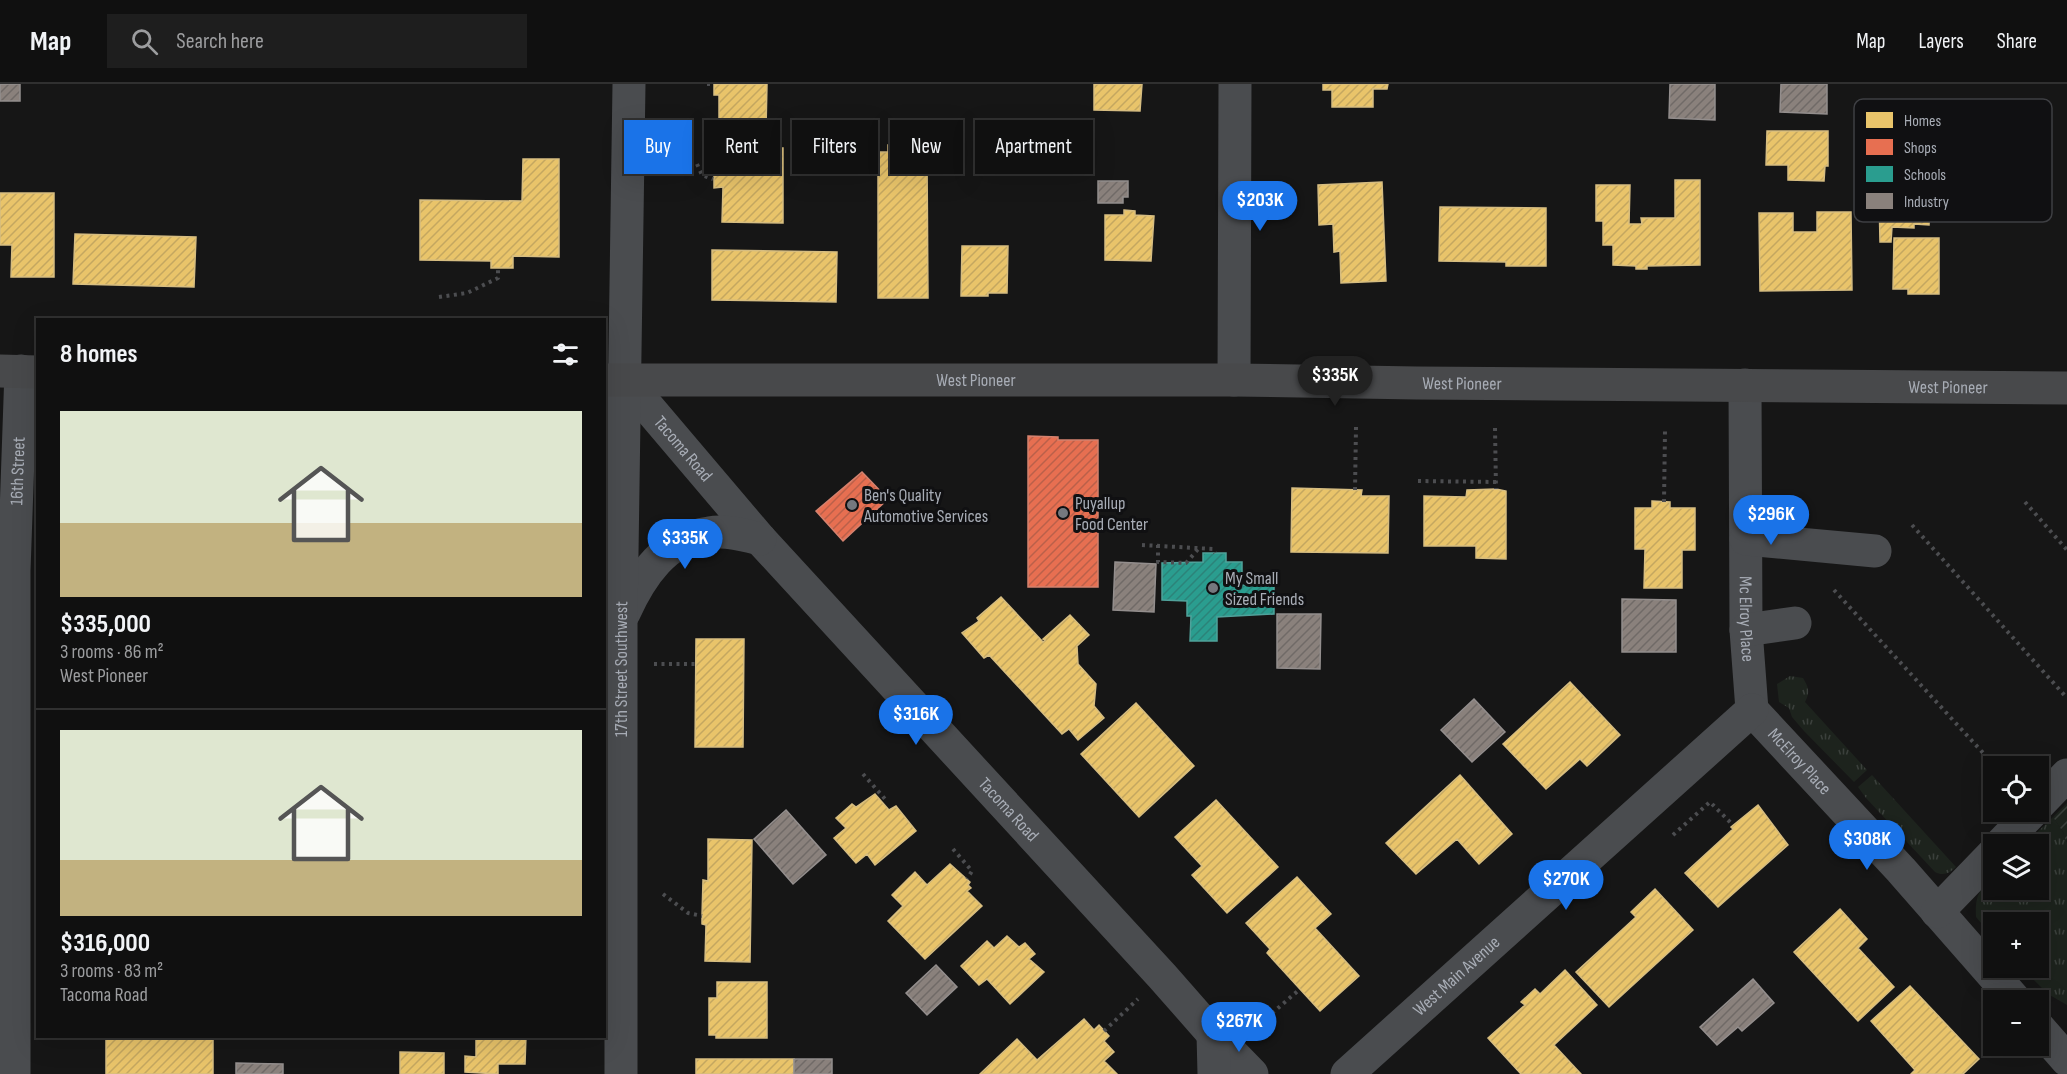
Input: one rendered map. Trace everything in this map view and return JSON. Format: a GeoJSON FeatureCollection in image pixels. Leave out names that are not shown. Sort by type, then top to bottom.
{"type":"FeatureCollection","features":[{"type":"Feature","properties":{"kind":"main road","name":"West Pioneer"},"geometry":{"type":"LineString","coordinates":[[615,380],[1234,380],[2067,388]]}},
{"type":"Feature","properties":{"kind":"street","name":"17th Street Southwest"},"geometry":{"type":"LineString","coordinates":[[621,1074],[621,620],[615,380],[629,84]]}},
{"type":"Feature","properties":{"kind":"street"},"geometry":{"type":"LineString","coordinates":[[1234,380],[1235,84]]}},
{"type":"Feature","properties":{"kind":"street","name":"16th Street"},"geometry":{"type":"LineString","coordinates":[[14,1074],[14,571],[20,371]]}},
{"type":"Feature","properties":{"kind":"street","name":"Tacoma Road"},"geometry":{"type":"LineString","coordinates":[[615,380],[1162,976],[1219,1053],[1252,1074]]}},
{"type":"Feature","properties":{"kind":"street","name":"Mc Elroy Place"},"geometry":{"type":"LineString","coordinates":[[1745,385],[1746,630],[1752,710]]}},
{"type":"Feature","properties":{"kind":"street"},"geometry":{"type":"LineString","coordinates":[[621,620],[646,571],[660,556],[675,545],[710,532],[760,538]]}},
{"type":"Feature","properties":{"kind":"street"},"geometry":{"type":"LineString","coordinates":[[1746,538],[1875,550]]}},
{"type":"Feature","properties":{"kind":"street"},"geometry":{"type":"LineString","coordinates":[[1746,630],[1795,623]]}},
{"type":"Feature","properties":{"kind":"street","name":"McElroy Place"},"geometry":{"type":"LineString","coordinates":[[1752,710],[2006,990]]}},
{"type":"Feature","properties":{"kind":"street","name":"West Main Avenue"},"geometry":{"type":"LineString","coordinates":[[1347,1074],[1752,710]]}},
{"type":"Feature","properties":{"kind":"street"},"geometry":{"type":"LineString","coordinates":[[2049,794],[2067,775]]}},
{"type":"Feature","properties":{"kind":"street"},"geometry":{"type":"LineString","coordinates":[[2011,834],[2022,822]]}},
{"type":"Feature","properties":{"kind":"street"},"geometry":{"type":"LineString","coordinates":[[1937,912],[1983,864]]}},
{"type":"Feature","properties":{"kind":"street"},"geometry":{"type":"LineString","coordinates":[[2049,1040],[2067,1060]]}},
{"type":"Feature","properties":{"kind":"path"},"geometry":{"type":"LineString","coordinates":[[707,84],[714,84]]}},
{"type":"Feature","properties":{"kind":"path"},"geometry":{"type":"LineString","coordinates":[[697,164],[702,174],[713,179]]}},
{"type":"Feature","properties":{"kind":"path"},"geometry":{"type":"LineString","coordinates":[[439,297],[467,293],[498,278],[498,268]]}},
{"type":"Feature","properties":{"kind":"path"},"geometry":{"type":"LineString","coordinates":[[1355,490],[1356,427]]}},
{"type":"Feature","properties":{"kind":"path"},"geometry":{"type":"LineString","coordinates":[[1495,428],[1496,489]]}},
{"type":"Feature","properties":{"kind":"path"},"geometry":{"type":"LineString","coordinates":[[1664,502],[1665,431]]}},
{"type":"Feature","properties":{"kind":"path"},"geometry":{"type":"LineString","coordinates":[[1418,481],[1496,482]]}},
{"type":"Feature","properties":{"kind":"path"},"geometry":{"type":"LineString","coordinates":[[2025,502],[2067,550]]}},
{"type":"Feature","properties":{"kind":"path"},"geometry":{"type":"LineString","coordinates":[[1912,525],[2067,698]]}},
{"type":"Feature","properties":{"kind":"path"},"geometry":{"type":"LineString","coordinates":[[1142,545],[1213,549],[1215,553]]}},
{"type":"Feature","properties":{"kind":"path"},"geometry":{"type":"LineString","coordinates":[[1158,545],[1158,562],[1186,562],[1199,548]]}},
{"type":"Feature","properties":{"kind":"path"},"geometry":{"type":"LineString","coordinates":[[1834,590],[1986,756]]}},
{"type":"Feature","properties":{"kind":"path"},"geometry":{"type":"LineString","coordinates":[[621,663],[696,664]]}},
{"type":"Feature","properties":{"kind":"path"},"geometry":{"type":"LineString","coordinates":[[863,774],[885,799],[882,802]]}},
{"type":"Feature","properties":{"kind":"path"},"geometry":{"type":"LineString","coordinates":[[1673,835],[1710,802],[1733,825]]}},
{"type":"Feature","properties":{"kind":"path"},"geometry":{"type":"LineString","coordinates":[[953,849],[972,872],[967,879]]}},
{"type":"Feature","properties":{"kind":"path"},"geometry":{"type":"LineString","coordinates":[[663,894],[688,913],[702,916]]}},
{"type":"Feature","properties":{"kind":"path"},"geometry":{"type":"LineString","coordinates":[[1104,1031],[1162,976]]}},
{"type":"Feature","properties":{"kind":"path"},"geometry":{"type":"LineString","coordinates":[[1219,1053],[1300,989]]}},
{"type":"Feature","properties":{"kind":"green space"},"geometry":{"type":"Polygon","coordinates":[[[1790,676],[1803,678],[1808,690],[1805,702],[1867,770],[1854,782],[1804,731],[1792,717],[1789,708],[1779,702],[1777,684],[1790,676]]]}},
{"type":"Feature","properties":{"kind":"green space"},"geometry":{"type":"Polygon","coordinates":[[[1872,775],[1956,867],[1948,873],[1935,872],[1866,798],[1858,787],[1872,775]]]}},
{"type":"Feature","properties":{"kind":"green space"},"geometry":{"type":"Polygon","coordinates":[[[2067,803],[2067,840],[2066,841],[2053,817],[2067,803]]]}},
{"type":"Feature","properties":{"kind":"green space"},"geometry":{"type":"Polygon","coordinates":[[[2053,817],[2067,843],[2067,1005],[2049,995],[2049,990],[2044,990],[2032,978],[2049,978],[2049,912],[1983,912],[1983,925],[1976,917],[1976,904],[1983,887],[1983,900],[2049,900],[2049,834],[2035,834],[2053,817]]]}},
{"type":"Feature","properties":{"kind":"building: Homes"},"geometry":{"type":"Polygon","coordinates":[[[714,84],[767,84],[766,120],[719,120],[719,95],[714,95],[714,84]]]}},
{"type":"Feature","properties":{"kind":"building: Homes"},"geometry":{"type":"Polygon","coordinates":[[[1094,84],[1142,84],[1140,111],[1094,110],[1094,84]]]}},
{"type":"Feature","properties":{"kind":"building: Homes"},"geometry":{"type":"Polygon","coordinates":[[[1323,84],[1388,84],[1387,89],[1373,89],[1373,107],[1332,107],[1332,90],[1323,90],[1323,84]]]}},
{"type":"Feature","properties":{"kind":"building: Homes"},"geometry":{"type":"Polygon","coordinates":[[[1767,131],[1828,131],[1828,166],[1825,166],[1824,181],[1788,180],[1788,165],[1766,165],[1767,131]]]}},
{"type":"Feature","properties":{"kind":"building: Homes"},"geometry":{"type":"Polygon","coordinates":[[[888,145],[890,145],[890,174],[927,174],[928,298],[878,298],[878,152],[888,152],[888,145]]]}},
{"type":"Feature","properties":{"kind":"building: Homes"},"geometry":{"type":"Polygon","coordinates":[[[780,148],[783,148],[783,223],[722,222],[723,187],[714,188],[714,174],[780,174],[780,148]]]}},
{"type":"Feature","properties":{"kind":"building: Homes"},"geometry":{"type":"Polygon","coordinates":[[[523,159],[559,159],[559,257],[513,256],[513,268],[491,268],[491,261],[420,260],[420,200],[522,201],[523,159]]]}},
{"type":"Feature","properties":{"kind":"building: Homes"},"geometry":{"type":"Polygon","coordinates":[[[1675,180],[1700,180],[1700,265],[1647,266],[1647,269],[1636,269],[1636,266],[1613,265],[1613,245],[1603,245],[1603,221],[1596,221],[1596,185],[1630,185],[1629,224],[1642,224],[1641,218],[1675,218],[1675,180]]]}},
{"type":"Feature","properties":{"kind":"building: Homes"},"geometry":{"type":"Polygon","coordinates":[[[1382,182],[1386,281],[1341,283],[1340,251],[1334,252],[1333,224],[1319,225],[1318,185],[1382,182]]]}},
{"type":"Feature","properties":{"kind":"building: Homes"},"geometry":{"type":"Polygon","coordinates":[[[0,193],[54,193],[54,277],[11,277],[12,245],[0,245],[0,193]]]}},
{"type":"Feature","properties":{"kind":"building: Homes"},"geometry":{"type":"Polygon","coordinates":[[[1440,207],[1546,208],[1546,266],[1506,266],[1506,262],[1439,261],[1440,207]]]}},
{"type":"Feature","properties":{"kind":"building: Homes"},"geometry":{"type":"Polygon","coordinates":[[[1124,210],[1135,211],[1135,215],[1154,216],[1151,261],[1105,260],[1105,215],[1124,215],[1124,210]]]}},
{"type":"Feature","properties":{"kind":"building: Homes"},"geometry":{"type":"Polygon","coordinates":[[[1817,212],[1851,212],[1852,290],[1760,291],[1759,213],[1793,213],[1793,232],[1817,232],[1817,212]]]}},
{"type":"Feature","properties":{"kind":"building: Homes"},"geometry":{"type":"Polygon","coordinates":[[[1880,222],[1929,222],[1929,225],[1914,224],[1914,228],[1892,227],[1891,242],[1880,242],[1880,222]]]}},
{"type":"Feature","properties":{"kind":"building: Homes"},"geometry":{"type":"Polygon","coordinates":[[[75,234],[196,237],[194,287],[73,284],[75,234]]]}},
{"type":"Feature","properties":{"kind":"building: Homes"},"geometry":{"type":"Polygon","coordinates":[[[1894,238],[1939,238],[1939,294],[1908,294],[1908,289],[1893,289],[1894,238]]]}},
{"type":"Feature","properties":{"kind":"building: Homes"},"geometry":{"type":"Polygon","coordinates":[[[962,246],[1008,246],[1007,293],[961,296],[962,246]]]}},
{"type":"Feature","properties":{"kind":"building: Homes"},"geometry":{"type":"Polygon","coordinates":[[[712,250],[837,252],[836,302],[712,300],[712,250]]]}},
{"type":"Feature","properties":{"kind":"building: Homes"},"geometry":{"type":"Polygon","coordinates":[[[1292,488],[1362,490],[1361,496],[1389,496],[1388,553],[1291,552],[1292,488]]]}},
{"type":"Feature","properties":{"kind":"building: Homes"},"geometry":{"type":"Polygon","coordinates":[[[1467,490],[1506,491],[1506,559],[1476,558],[1476,546],[1424,546],[1424,496],[1466,497],[1467,490]]]}},
{"type":"Feature","properties":{"kind":"building: Homes"},"geometry":{"type":"Polygon","coordinates":[[[1652,501],[1670,502],[1670,508],[1695,508],[1695,550],[1682,550],[1682,588],[1644,588],[1645,549],[1635,549],[1635,508],[1652,508],[1652,501]]]}},
{"type":"Feature","properties":{"kind":"building: Homes"},"geometry":{"type":"Polygon","coordinates":[[[1001,597],[1043,642],[1045,640],[1043,639],[1070,615],[1089,635],[1077,646],[1078,664],[1096,684],[1094,706],[1104,718],[1078,740],[1069,729],[1062,734],[989,655],[984,658],[962,633],[979,621],[977,618],[1001,597]]]}},
{"type":"Feature","properties":{"kind":"building: Homes"},"geometry":{"type":"Polygon","coordinates":[[[696,639],[744,639],[743,747],[695,747],[696,639]]]}},
{"type":"Feature","properties":{"kind":"building: Homes"},"geometry":{"type":"Polygon","coordinates":[[[1570,682],[1620,735],[1587,766],[1580,759],[1546,789],[1503,744],[1570,682]]]}},
{"type":"Feature","properties":{"kind":"building: Homes"},"geometry":{"type":"Polygon","coordinates":[[[1136,703],[1194,766],[1139,817],[1081,754],[1136,703]]]}},
{"type":"Feature","properties":{"kind":"building: Homes"},"geometry":{"type":"Polygon","coordinates":[[[1460,775],[1512,834],[1479,864],[1457,839],[1416,874],[1386,843],[1460,775]]]}},
{"type":"Feature","properties":{"kind":"building: Homes"},"geometry":{"type":"Polygon","coordinates":[[[875,794],[889,810],[896,806],[916,831],[875,865],[867,854],[856,863],[834,838],[846,828],[836,818],[852,804],[856,807],[875,794]]]}},
{"type":"Feature","properties":{"kind":"building: Homes"},"geometry":{"type":"Polygon","coordinates":[[[1216,800],[1278,867],[1227,913],[1192,875],[1202,866],[1175,837],[1216,800]]]}},
{"type":"Feature","properties":{"kind":"building: Homes"},"geometry":{"type":"Polygon","coordinates":[[[1758,805],[1788,845],[1718,907],[1685,873],[1733,829],[1731,827],[1758,805]]]}},
{"type":"Feature","properties":{"kind":"building: Homes"},"geometry":{"type":"Polygon","coordinates":[[[708,839],[752,840],[750,962],[705,961],[706,925],[702,924],[702,916],[703,880],[708,881],[708,839]]]}},
{"type":"Feature","properties":{"kind":"building: Homes"},"geometry":{"type":"Polygon","coordinates":[[[950,864],[970,882],[968,885],[971,888],[967,891],[982,906],[925,959],[888,921],[903,906],[892,895],[915,872],[927,885],[950,864]]]}},
{"type":"Feature","properties":{"kind":"building: Homes"},"geometry":{"type":"Polygon","coordinates":[[[1297,877],[1331,914],[1315,928],[1359,976],[1320,1011],[1267,953],[1270,949],[1246,923],[1297,877]]]}},
{"type":"Feature","properties":{"kind":"building: Homes"},"geometry":{"type":"Polygon","coordinates":[[[1655,889],[1693,930],[1609,1007],[1576,972],[1636,917],[1631,912],[1655,889]]]}},
{"type":"Feature","properties":{"kind":"building: Homes"},"geometry":{"type":"Polygon","coordinates":[[[1840,909],[1867,939],[1858,948],[1894,987],[1858,1021],[1794,952],[1840,909]]]}},
{"type":"Feature","properties":{"kind":"building: Homes"},"geometry":{"type":"Polygon","coordinates":[[[1007,936],[1019,947],[1025,943],[1035,954],[1029,959],[1044,972],[1010,1004],[987,979],[979,985],[961,966],[987,941],[994,948],[1007,936]]]}},
{"type":"Feature","properties":{"kind":"building: Homes"},"geometry":{"type":"Polygon","coordinates":[[[1565,970],[1597,1005],[1554,1045],[1581,1074],[1521,1074],[1488,1038],[1525,1005],[1521,1002],[1535,989],[1540,994],[1565,970]]]}},
{"type":"Feature","properties":{"kind":"building: Homes"},"geometry":{"type":"Polygon","coordinates":[[[717,982],[767,982],[767,1038],[716,1038],[716,1035],[709,1035],[709,998],[717,998],[717,982]]]}},
{"type":"Feature","properties":{"kind":"building: Homes"},"geometry":{"type":"Polygon","coordinates":[[[1910,986],[1979,1059],[1963,1074],[1911,1074],[1915,1070],[1871,1021],[1910,986]]]}},
{"type":"Feature","properties":{"kind":"building: Homes"},"geometry":{"type":"Polygon","coordinates":[[[1084,1019],[1094,1030],[1099,1025],[1109,1036],[1104,1041],[1114,1052],[1104,1061],[1117,1074],[980,1074],[1017,1039],[1037,1060],[1084,1019]]]}},
{"type":"Feature","properties":{"kind":"building: Homes"},"geometry":{"type":"Polygon","coordinates":[[[106,1038],[213,1038],[213,1074],[106,1074],[106,1038]]]}},
{"type":"Feature","properties":{"kind":"building: Homes"},"geometry":{"type":"Polygon","coordinates":[[[476,1038],[526,1038],[525,1064],[498,1064],[498,1074],[465,1072],[465,1056],[476,1057],[476,1038]]]}},
{"type":"Feature","properties":{"kind":"building: Homes"},"geometry":{"type":"Polygon","coordinates":[[[400,1052],[444,1053],[444,1074],[400,1074],[400,1052]]]}},
{"type":"Feature","properties":{"kind":"building: Homes"},"geometry":{"type":"Polygon","coordinates":[[[696,1059],[794,1059],[794,1074],[696,1074],[696,1059]]]}},
{"type":"Feature","properties":{"kind":"building: Shops","name":"Puyallup Food Center"},"geometry":{"type":"Polygon","coordinates":[[[1028,436],[1058,437],[1058,440],[1098,440],[1098,587],[1028,587],[1028,436]]]}},
{"type":"Feature","properties":{"kind":"building: Shops","name":"Ben's Quality Automotive Services"},"geometry":{"type":"Polygon","coordinates":[[[862,472],[888,499],[843,541],[816,511],[862,472]]]}},
{"type":"Feature","properties":{"kind":"building: Schools"},"geometry":{"type":"Polygon","coordinates":[[[1203,553],[1226,553],[1226,562],[1242,562],[1242,585],[1274,586],[1274,614],[1217,617],[1217,641],[1190,641],[1191,616],[1187,616],[1187,601],[1162,600],[1162,563],[1203,562],[1203,553]]]}},
{"type":"Feature","properties":{"kind":"building: Industry"},"geometry":{"type":"Polygon","coordinates":[[[0,84],[20,84],[20,101],[0,101],[0,84]]]}},
{"type":"Feature","properties":{"kind":"building: Industry"},"geometry":{"type":"Polygon","coordinates":[[[1670,84],[1715,84],[1715,120],[1669,118],[1670,84]]]}},
{"type":"Feature","properties":{"kind":"building: Industry"},"geometry":{"type":"Polygon","coordinates":[[[1781,84],[1827,84],[1827,114],[1780,112],[1781,84]]]}},
{"type":"Feature","properties":{"kind":"building: Industry"},"geometry":{"type":"Polygon","coordinates":[[[1098,181],[1128,181],[1128,197],[1123,197],[1123,203],[1098,203],[1098,181]]]}},
{"type":"Feature","properties":{"kind":"building: Industry"},"geometry":{"type":"Polygon","coordinates":[[[1115,562],[1156,564],[1154,612],[1113,610],[1115,562]]]}},
{"type":"Feature","properties":{"kind":"building: Industry"},"geometry":{"type":"Polygon","coordinates":[[[1622,599],[1676,600],[1676,652],[1622,652],[1622,599]]]}},
{"type":"Feature","properties":{"kind":"building: Industry"},"geometry":{"type":"Polygon","coordinates":[[[1277,614],[1321,614],[1320,669],[1277,668],[1277,614]]]}},
{"type":"Feature","properties":{"kind":"building: Industry"},"geometry":{"type":"Polygon","coordinates":[[[1474,699],[1505,732],[1472,762],[1441,730],[1474,699]]]}},
{"type":"Feature","properties":{"kind":"building: Industry"},"geometry":{"type":"Polygon","coordinates":[[[786,810],[826,855],[793,884],[754,839],[786,810]]]}},
{"type":"Feature","properties":{"kind":"building: Industry"},"geometry":{"type":"Polygon","coordinates":[[[936,965],[957,987],[927,1015],[906,993],[936,965]]]}},
{"type":"Feature","properties":{"kind":"building: Industry"},"geometry":{"type":"Polygon","coordinates":[[[1753,979],[1774,1003],[1742,1031],[1738,1027],[1717,1045],[1700,1027],[1753,979]]]}},
{"type":"Feature","properties":{"kind":"building: Industry"},"geometry":{"type":"Polygon","coordinates":[[[794,1059],[832,1059],[832,1074],[794,1074],[794,1059]]]}},
{"type":"Feature","properties":{"kind":"building: Industry"},"geometry":{"type":"Polygon","coordinates":[[[236,1063],[283,1064],[283,1074],[236,1074],[236,1063]]]}},
{"type":"Feature","properties":{"kind":"place","name":"Ben's Quality Automotive Services"},"geometry":{"type":"Point","coordinates":[852,505]}},
{"type":"Feature","properties":{"kind":"place","name":"Puyallup Food Center"},"geometry":{"type":"Point","coordinates":[1063,513]}},
{"type":"Feature","properties":{"kind":"place","name":"My Small Sized Friends"},"geometry":{"type":"Point","coordinates":[1213,588]}}]}
